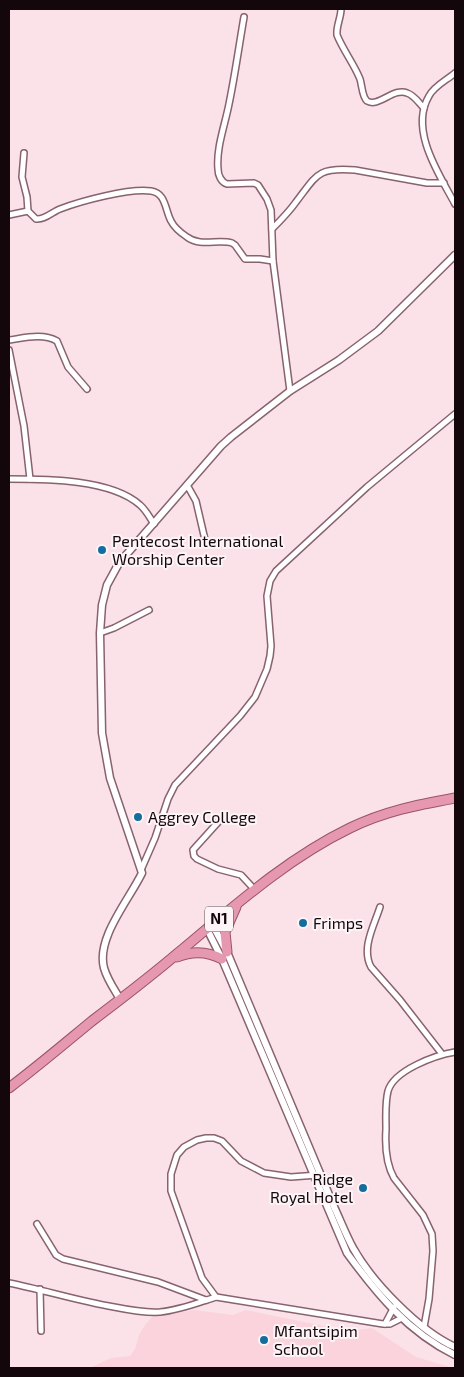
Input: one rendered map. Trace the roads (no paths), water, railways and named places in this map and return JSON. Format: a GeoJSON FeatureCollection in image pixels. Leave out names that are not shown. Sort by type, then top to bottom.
{"type":"FeatureCollection","features":[{"type":"Feature","properties":{"kind":"highway","name":"N1"},"geometry":{"type":"LineString","coordinates":[[9,1088],[172,959],[210,926],[313,848],[350,828],[381,815],[421,804],[455,798]]}},
{"type":"Feature","properties":{"kind":"highway"},"geometry":{"type":"LineString","coordinates":[[172,959],[195,952],[225,955],[225,932],[237,906]]}},
{"type":"Feature","properties":{"kind":"street"},"geometry":{"type":"LineString","coordinates":[[342,9],[336,30],[337,35],[361,81],[364,98],[370,102],[376,102],[396,93],[407,92],[424,108]]}},
{"type":"Feature","properties":{"kind":"street"},"geometry":{"type":"LineString","coordinates":[[244,17],[234,81],[218,156],[218,172],[224,183],[251,182],[258,185],[270,203],[273,261],[290,391]]}},
{"type":"Feature","properties":{"kind":"street"},"geometry":{"type":"LineString","coordinates":[[455,73],[430,93],[424,108],[423,128],[426,146],[455,204]]}},
{"type":"Feature","properties":{"kind":"street"},"geometry":{"type":"LineString","coordinates":[[24,153],[22,177],[28,210],[32,216],[39,220],[58,210],[102,197],[141,190],[156,192],[161,195],[174,226],[188,238],[200,242],[232,243],[245,259],[273,261]]}},
{"type":"Feature","properties":{"kind":"street"},"geometry":{"type":"LineString","coordinates":[[272,229],[289,212],[311,181],[330,170],[355,170],[427,183],[444,183]]}},
{"type":"Feature","properties":{"kind":"street"},"geometry":{"type":"LineString","coordinates":[[9,215],[28,210]]}},
{"type":"Feature","properties":{"kind":"street"},"geometry":{"type":"LineString","coordinates":[[141,870],[115,794],[105,753],[101,724],[100,633],[102,605],[107,584],[119,562],[231,436],[290,391],[339,360],[378,331],[455,255]]}},
{"type":"Feature","properties":{"kind":"street"},"geometry":{"type":"LineString","coordinates":[[9,340],[40,337],[54,339],[57,341],[68,367],[87,389]]}},
{"type":"Feature","properties":{"kind":"street"},"geometry":{"type":"LineString","coordinates":[[9,350],[24,426],[30,479]]}},
{"type":"Feature","properties":{"kind":"street"},"geometry":{"type":"LineString","coordinates":[[120,1000],[104,970],[105,944],[123,906],[141,875],[141,870],[175,785],[240,716],[255,697],[267,669],[270,651],[267,596],[270,581],[276,571],[367,487],[455,414]]}},
{"type":"Feature","properties":{"kind":"street"},"geometry":{"type":"LineString","coordinates":[[9,479],[76,482],[112,490],[128,496],[139,504],[154,524]]}},
{"type":"Feature","properties":{"kind":"street"},"geometry":{"type":"LineString","coordinates":[[187,485],[196,501],[206,544]]}},
{"type":"Feature","properties":{"kind":"street"},"geometry":{"type":"LineString","coordinates":[[100,633],[149,610]]}},
{"type":"Feature","properties":{"kind":"street"},"geometry":{"type":"LineString","coordinates":[[221,819],[193,850],[194,856],[218,869],[241,875],[255,891]]}},
{"type":"Feature","properties":{"kind":"street"},"geometry":{"type":"LineString","coordinates":[[380,907],[367,947],[368,962],[442,1054]]}},
{"type":"Feature","properties":{"kind":"street"},"geometry":{"type":"LineString","coordinates":[[210,926],[225,955],[347,1252],[370,1286],[424,1326],[455,1355]]}},
{"type":"Feature","properties":{"kind":"street"},"geometry":{"type":"LineString","coordinates":[[424,1326],[429,1299],[433,1251],[432,1234],[423,1215],[390,1172],[386,1151],[387,1098],[390,1088],[398,1077],[412,1067],[427,1059],[455,1052]]}},
{"type":"Feature","properties":{"kind":"street"},"geometry":{"type":"LineString","coordinates":[[216,1297],[202,1278],[171,1190],[171,1174],[178,1155],[184,1147],[197,1140],[214,1138],[222,1141],[241,1161],[264,1174],[291,1177],[317,1176]]}},
{"type":"Feature","properties":{"kind":"street"},"geometry":{"type":"LineString","coordinates":[[37,1224],[56,1255],[63,1259],[158,1282],[206,1300]]}},
{"type":"Feature","properties":{"kind":"street"},"geometry":{"type":"LineString","coordinates":[[10,1284],[88,1302],[145,1312],[173,1310],[216,1297],[385,1324],[396,1322],[402,1318]]}},
{"type":"Feature","properties":{"kind":"street"},"geometry":{"type":"LineString","coordinates":[[40,1290],[41,1331]]}},
{"type":"Feature","properties":{"kind":"street"},"geometry":{"type":"LineString","coordinates":[[395,1306],[402,1318],[426,1338],[455,1347]]}},
{"type":"Feature","properties":{"kind":"street"},"geometry":{"type":"LineString","coordinates":[[385,1324],[395,1306]]}},
{"type":"Feature","properties":{"kind":"place","name":"Pentecost International Worship Center"},"geometry":{"type":"Point","coordinates":[102,550]}},
{"type":"Feature","properties":{"kind":"place","name":"Aggrey College"},"geometry":{"type":"Point","coordinates":[138,817]}},
{"type":"Feature","properties":{"kind":"place","name":"Frimps"},"geometry":{"type":"Point","coordinates":[303,923]}},
{"type":"Feature","properties":{"kind":"place","name":"Ridge Royal Hotel"},"geometry":{"type":"Point","coordinates":[363,1188]}},
{"type":"Feature","properties":{"kind":"place","name":"Mfantsipim School"},"geometry":{"type":"Point","coordinates":[264,1340]}}]}
